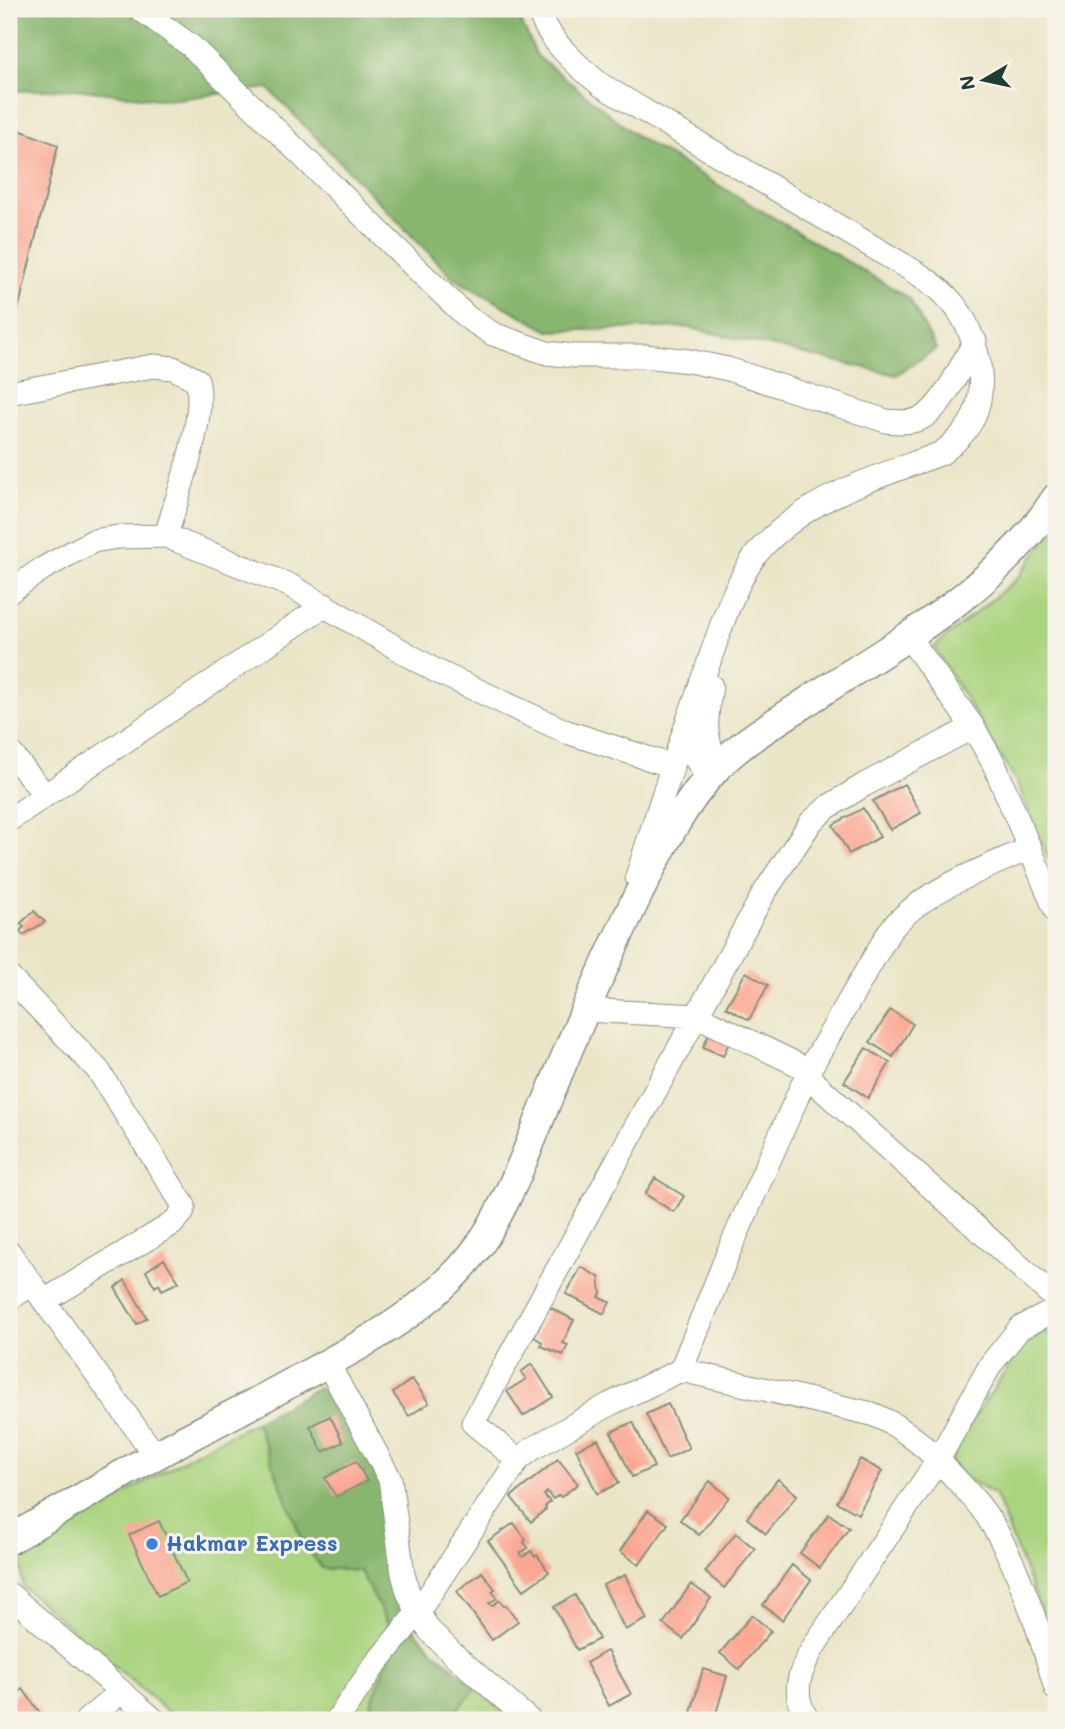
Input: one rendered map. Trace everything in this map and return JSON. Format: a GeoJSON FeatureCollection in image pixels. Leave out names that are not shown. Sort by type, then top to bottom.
{"type":"FeatureCollection","features":[{"type":"Feature","properties":{"kind":"main road"},"geometry":{"type":"LineString","coordinates":[[9,1540],[155,1455],[328,1364],[425,1302],[458,1271],[480,1244],[500,1211],[520,1169],[584,1010],[621,930],[692,797],[714,772],[763,731],[938,617],[1002,565],[1056,498]]}},
{"type":"Feature","properties":{"kind":"street"},"geometry":{"type":"LineString","coordinates":[[140,9],[191,46],[468,318],[493,334],[547,353],[575,356],[645,356],[728,369],[886,421],[904,422],[921,419],[936,405],[975,341]]}},
{"type":"Feature","properties":{"kind":"street"},"geometry":{"type":"LineString","coordinates":[[538,9],[557,42],[577,66],[601,85],[919,275],[947,296],[975,341],[980,383],[978,402],[966,430],[942,453],[841,492],[789,523],[768,540],[751,561],[737,586],[671,766],[621,930]]}},
{"type":"Feature","properties":{"kind":"street"},"geometry":{"type":"LineString","coordinates":[[9,393],[153,366],[173,368],[197,380],[201,394],[199,415],[166,536]]}},
{"type":"Feature","properties":{"kind":"street"},"geometry":{"type":"LineString","coordinates":[[9,592],[42,569],[93,541],[118,537],[166,536],[289,585],[405,654],[567,732],[671,766]]}},
{"type":"Feature","properties":{"kind":"street"},"geometry":{"type":"LineString","coordinates":[[9,820],[325,605]]}},
{"type":"Feature","properties":{"kind":"street"},"geometry":{"type":"LineString","coordinates":[[908,636],[973,727],[994,764],[1056,911]]}},
{"type":"Feature","properties":{"kind":"street"},"geometry":{"type":"LineString","coordinates":[[714,772],[707,741],[706,721],[718,638]]}},
{"type":"Feature","properties":{"kind":"street"},"geometry":{"type":"LineString","coordinates":[[686,726],[689,748],[714,772]]}},
{"type":"Feature","properties":{"kind":"street"},"geometry":{"type":"LineString","coordinates":[[518,1460],[473,1423],[764,893],[811,822],[828,807],[973,727]]}},
{"type":"Feature","properties":{"kind":"street"},"geometry":{"type":"LineString","coordinates":[[9,751],[45,794]]}},
{"type":"Feature","properties":{"kind":"street"},"geometry":{"type":"LineString","coordinates":[[681,1370],[734,1238],[808,1073],[889,932],[900,917],[916,904],[979,870],[1030,848]]}},
{"type":"Feature","properties":{"kind":"street"},"geometry":{"type":"LineString","coordinates":[[9,976],[98,1070],[184,1206],[172,1224],[38,1292],[9,1299]]}},
{"type":"Feature","properties":{"kind":"street"},"geometry":{"type":"LineString","coordinates":[[584,1010],[696,1016],[808,1073],[1056,1299]]}},
{"type":"Feature","properties":{"kind":"street"},"geometry":{"type":"LineString","coordinates":[[9,1252],[155,1455]]}},
{"type":"Feature","properties":{"kind":"street"},"geometry":{"type":"LineString","coordinates":[[808,1720],[798,1693],[800,1671],[816,1643],[938,1460],[990,1364],[1020,1328],[1056,1310]]}},
{"type":"Feature","properties":{"kind":"street"},"geometry":{"type":"LineString","coordinates":[[328,1364],[390,1479],[403,1574],[418,1612],[429,1630],[453,1654],[529,1720]]}},
{"type":"Feature","properties":{"kind":"street"},"geometry":{"type":"LineString","coordinates":[[337,1720],[374,1666],[418,1612],[518,1460],[532,1449],[610,1404],[681,1370],[872,1413],[900,1428],[938,1460],[985,1513],[1000,1536],[1029,1608],[1056,1689]]}},
{"type":"Feature","properties":{"kind":"street"},"geometry":{"type":"LineString","coordinates":[[9,1594],[154,1720]]}},
{"type":"Feature","properties":{"kind":"street"},"geometry":{"type":"LineString","coordinates":[[87,1720],[121,1692]]}},
{"type":"Feature","properties":{"kind":"green space"},"geometry":{"type":"Polygon","coordinates":[[[9,9],[519,9],[519,17],[537,56],[639,138],[909,298],[936,349],[896,375],[686,327],[549,331],[453,278],[268,88],[167,100],[74,89],[9,91],[9,9]]]}},
{"type":"Feature","properties":{"kind":"green space"},"geometry":{"type":"Polygon","coordinates":[[[1056,525],[1056,877],[1017,783],[934,647],[1018,578],[1056,525]]]}},
{"type":"Feature","properties":{"kind":"green space"},"geometry":{"type":"Polygon","coordinates":[[[1056,1328],[1056,1648],[995,1495],[964,1477],[951,1462],[961,1438],[1024,1343],[1056,1328]]]}},
{"type":"Feature","properties":{"kind":"green space"},"geometry":{"type":"Polygon","coordinates":[[[319,1387],[334,1396],[383,1487],[395,1595],[402,1616],[432,1649],[476,1688],[448,1720],[365,1720],[396,1638],[360,1571],[322,1568],[303,1542],[256,1422],[319,1387]]]}},
{"type":"Feature","properties":{"kind":"green space"},"geometry":{"type":"Polygon","coordinates":[[[256,1422],[303,1542],[322,1568],[360,1571],[396,1639],[365,1720],[177,1720],[23,1587],[19,1554],[208,1446],[256,1422]]]}},
{"type":"Feature","properties":{"kind":"green space"},"geometry":{"type":"Polygon","coordinates":[[[476,1688],[512,1720],[448,1720],[476,1688]]]}},
{"type":"Feature","properties":{"kind":"building"},"geometry":{"type":"Polygon","coordinates":[[[9,126],[58,145],[10,343],[9,343],[9,126]]]}},
{"type":"Feature","properties":{"kind":"building"},"geometry":{"type":"Polygon","coordinates":[[[904,784],[921,813],[890,830],[873,801],[904,784]]]}},
{"type":"Feature","properties":{"kind":"building"},"geometry":{"type":"Polygon","coordinates":[[[863,808],[880,837],[849,854],[833,825],[863,808]]]}},
{"type":"Feature","properties":{"kind":"building"},"geometry":{"type":"Polygon","coordinates":[[[34,911],[45,922],[23,935],[19,932],[24,927],[20,924],[34,911]]]}},
{"type":"Feature","properties":{"kind":"building"},"geometry":{"type":"Polygon","coordinates":[[[746,972],[768,985],[749,1020],[726,1007],[746,972]]]}},
{"type":"Feature","properties":{"kind":"building"},"geometry":{"type":"Polygon","coordinates":[[[890,1010],[913,1024],[893,1057],[870,1042],[890,1010]]]}},
{"type":"Feature","properties":{"kind":"building"},"geometry":{"type":"Polygon","coordinates":[[[709,1034],[729,1043],[723,1056],[703,1047],[709,1034]]]}},
{"type":"Feature","properties":{"kind":"building"},"geometry":{"type":"Polygon","coordinates":[[[866,1048],[890,1063],[868,1098],[844,1082],[866,1048]]]}},
{"type":"Feature","properties":{"kind":"building"},"geometry":{"type":"Polygon","coordinates":[[[655,1178],[684,1196],[674,1212],[645,1194],[655,1178]]]}},
{"type":"Feature","properties":{"kind":"building"},"geometry":{"type":"Polygon","coordinates":[[[164,1259],[179,1282],[162,1290],[159,1284],[155,1287],[146,1271],[164,1259]]]}},
{"type":"Feature","properties":{"kind":"building"},"geometry":{"type":"Polygon","coordinates":[[[581,1267],[599,1277],[599,1297],[610,1302],[604,1314],[566,1294],[581,1267]]]}},
{"type":"Feature","properties":{"kind":"building"},"geometry":{"type":"Polygon","coordinates":[[[125,1280],[147,1318],[137,1324],[115,1288],[125,1280]]]}},
{"type":"Feature","properties":{"kind":"building"},"geometry":{"type":"Polygon","coordinates":[[[549,1307],[574,1320],[563,1343],[568,1345],[563,1355],[541,1346],[542,1342],[534,1337],[549,1307]]]}},
{"type":"Feature","properties":{"kind":"building"},"geometry":{"type":"Polygon","coordinates":[[[532,1364],[553,1397],[523,1416],[507,1391],[526,1379],[521,1372],[532,1364]]]}},
{"type":"Feature","properties":{"kind":"building"},"geometry":{"type":"Polygon","coordinates":[[[412,1379],[429,1403],[409,1416],[393,1393],[412,1379]]]}},
{"type":"Feature","properties":{"kind":"building"},"geometry":{"type":"Polygon","coordinates":[[[668,1404],[689,1448],[667,1459],[646,1414],[668,1404]]]}},
{"type":"Feature","properties":{"kind":"building"},"geometry":{"type":"Polygon","coordinates":[[[330,1416],[343,1442],[323,1452],[310,1426],[330,1416]]]}},
{"type":"Feature","properties":{"kind":"building"},"geometry":{"type":"Polygon","coordinates":[[[633,1422],[654,1467],[632,1477],[611,1432],[633,1422]]]}},
{"type":"Feature","properties":{"kind":"building"},"geometry":{"type":"Polygon","coordinates":[[[598,1439],[619,1483],[597,1494],[576,1449],[598,1439]]]}},
{"type":"Feature","properties":{"kind":"building"},"geometry":{"type":"Polygon","coordinates":[[[558,1459],[578,1484],[561,1497],[559,1495],[553,1499],[547,1492],[544,1495],[550,1502],[531,1522],[511,1497],[558,1459]]]}},
{"type":"Feature","properties":{"kind":"building"},"geometry":{"type":"Polygon","coordinates":[[[860,1459],[882,1471],[858,1514],[837,1502],[860,1459]]]}},
{"type":"Feature","properties":{"kind":"building"},"geometry":{"type":"Polygon","coordinates":[[[356,1461],[367,1481],[336,1497],[325,1478],[356,1461]]]}},
{"type":"Feature","properties":{"kind":"building"},"geometry":{"type":"Polygon","coordinates":[[[778,1479],[797,1495],[766,1534],[747,1518],[778,1479]]]}},
{"type":"Feature","properties":{"kind":"building"},"geometry":{"type":"Polygon","coordinates":[[[710,1481],[729,1497],[699,1535],[680,1520],[710,1481]]]}},
{"type":"Feature","properties":{"kind":"building"},"geometry":{"type":"Polygon","coordinates":[[[648,1510],[668,1524],[639,1565],[620,1551],[648,1510]]]}},
{"type":"Feature","properties":{"kind":"building"},"geometry":{"type":"Polygon","coordinates":[[[829,1514],[849,1528],[820,1568],[800,1553],[829,1514]]]}},
{"type":"Feature","properties":{"kind":"building"},"geometry":{"type":"Polygon","coordinates":[[[159,1521],[187,1582],[158,1596],[129,1535],[159,1521]]]}},
{"type":"Feature","properties":{"kind":"building"},"geometry":{"type":"Polygon","coordinates":[[[514,1523],[526,1540],[524,1542],[528,1548],[520,1553],[523,1557],[531,1551],[549,1572],[524,1590],[488,1541],[514,1523]]]}},
{"type":"Feature","properties":{"kind":"building"},"geometry":{"type":"Polygon","coordinates":[[[736,1533],[755,1549],[724,1588],[705,1572],[736,1533]]]}},
{"type":"Feature","properties":{"kind":"building"},"geometry":{"type":"Polygon","coordinates":[[[792,1565],[811,1580],[782,1620],[763,1605],[792,1565]]]}},
{"type":"Feature","properties":{"kind":"building"},"geometry":{"type":"Polygon","coordinates":[[[482,1572],[495,1589],[492,1591],[497,1598],[489,1603],[492,1606],[499,1600],[518,1621],[492,1640],[457,1591],[482,1572]]]}},
{"type":"Feature","properties":{"kind":"building"},"geometry":{"type":"Polygon","coordinates":[[[625,1575],[647,1619],[625,1630],[603,1585],[625,1575]]]}},
{"type":"Feature","properties":{"kind":"building"},"geometry":{"type":"Polygon","coordinates":[[[691,1584],[711,1598],[683,1639],[663,1624],[691,1584]]]}},
{"type":"Feature","properties":{"kind":"building"},"geometry":{"type":"Polygon","coordinates":[[[575,1595],[599,1639],[577,1650],[554,1607],[575,1595]]]}},
{"type":"Feature","properties":{"kind":"building"},"geometry":{"type":"Polygon","coordinates":[[[752,1615],[771,1631],[739,1669],[720,1653],[752,1615]]]}},
{"type":"Feature","properties":{"kind":"building"},"geometry":{"type":"Polygon","coordinates":[[[607,1651],[631,1694],[609,1706],[586,1663],[607,1651]]]}},
{"type":"Feature","properties":{"kind":"building"},"geometry":{"type":"Polygon","coordinates":[[[703,1669],[727,1676],[714,1720],[690,1716],[703,1669]]]}},
{"type":"Feature","properties":{"kind":"building"},"geometry":{"type":"Polygon","coordinates":[[[23,1689],[45,1720],[9,1720],[9,1700],[23,1689]]]}},
{"type":"Feature","properties":{"kind":"place","name":"Hakmar Express"},"geometry":{"type":"Point","coordinates":[152,1544]}}]}
